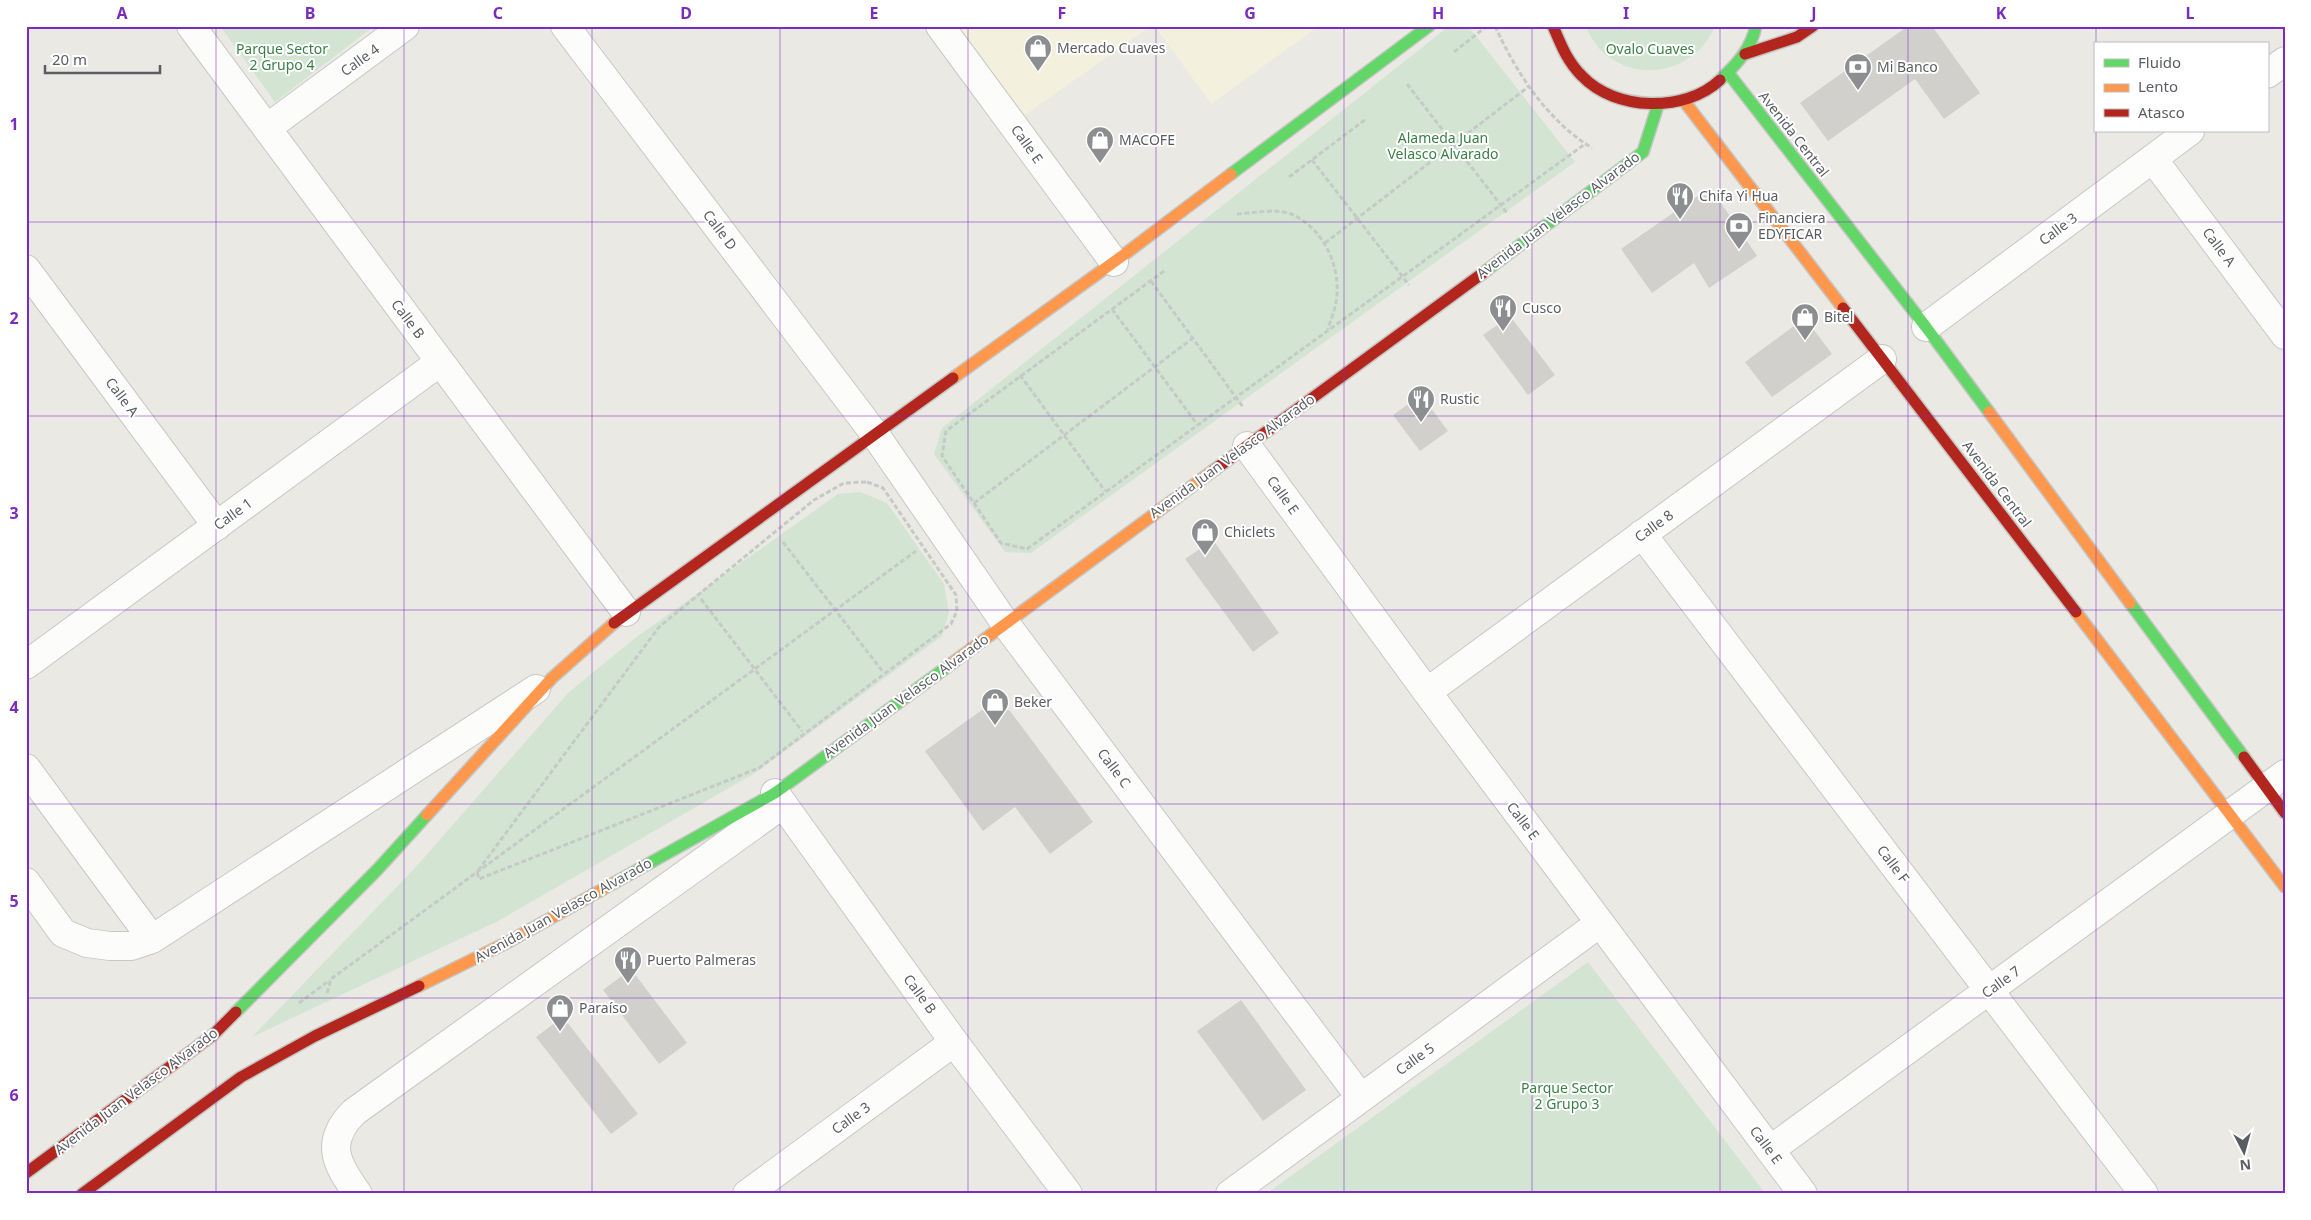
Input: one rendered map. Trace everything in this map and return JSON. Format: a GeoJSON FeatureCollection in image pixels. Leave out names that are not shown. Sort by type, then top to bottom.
{"type":"FeatureCollection","features":[{"type":"Feature","properties":{"kind":"main road","name":"Avenida Juan Velasco Alvarado"},"geometry":{"type":"LineString","coordinates":[[26,1173],[213,1035],[377,870],[552,678],[626,612],[1122,257],[1429,26]]}},
{"type":"Feature","properties":{"kind":"main road"},"geometry":{"type":"LineString","coordinates":[[1553,26],[1555,36],[1567,60],[1585,80],[1607,94],[1632,103],[1658,105],[1684,101],[1709,90],[1729,74],[1745,54],[1756,26]]}},
{"type":"Feature","properties":{"kind":"main road"},"geometry":{"type":"LineString","coordinates":[[1745,54],[1797,37],[1813,26]]}},
{"type":"Feature","properties":{"kind":"main road","name":"Avenida Central"},"geometry":{"type":"LineString","coordinates":[[1729,74],[2275,781],[2285,813]]}},
{"type":"Feature","properties":{"kind":"main road","name":"Avenida Central"},"geometry":{"type":"LineString","coordinates":[[1684,101],[2285,887]]}},
{"type":"Feature","properties":{"kind":"main road","name":"Avenida Juan Velasco Alvarado"},"geometry":{"type":"LineString","coordinates":[[82,1194],[241,1077],[315,1036],[510,941],[779,799],[1005,623],[1528,240],[1643,152],[1658,105]]}},
{"type":"Feature","properties":{"kind":"street","name":"Calle B"},"geometry":{"type":"LineString","coordinates":[[191,26],[626,612]]}},
{"type":"Feature","properties":{"kind":"street","name":"Calle 4"},"geometry":{"type":"LineString","coordinates":[[267,128],[406,26]]}},
{"type":"Feature","properties":{"kind":"street","name":"Calle D"},"geometry":{"type":"LineString","coordinates":[[565,26],[874,434]]}},
{"type":"Feature","properties":{"kind":"street","name":"Calle E"},"geometry":{"type":"LineString","coordinates":[[940,26],[1122,257]]}},
{"type":"Feature","properties":{"kind":"street"},"geometry":{"type":"LineString","coordinates":[[2268,73],[2285,61]]}},
{"type":"Feature","properties":{"kind":"street","name":"Calle 3"},"geometry":{"type":"LineString","coordinates":[[1926,327],[2189,132]]}},
{"type":"Feature","properties":{"kind":"street","name":"Calle A"},"geometry":{"type":"LineString","coordinates":[[2153,159],[2285,335]]}},
{"type":"Feature","properties":{"kind":"street","name":"Calle A"},"geometry":{"type":"LineString","coordinates":[[26,269],[217,526]]}},
{"type":"Feature","properties":{"kind":"street","name":"Calle 8"},"geometry":{"type":"LineString","coordinates":[[1427,692],[1882,359]]}},
{"type":"Feature","properties":{"kind":"street","name":"Calle 1"},"geometry":{"type":"LineString","coordinates":[[26,665],[440,362]]}},
{"type":"Feature","properties":{"kind":"street","name":"Calle C"},"geometry":{"type":"LineString","coordinates":[[874,434],[1005,623],[1361,1098]]}},
{"type":"Feature","properties":{"kind":"street","name":"Calle E"},"geometry":{"type":"LineString","coordinates":[[1255,440],[1427,692],[1803,1194]]}},
{"type":"Feature","properties":{"kind":"street","name":"Calle F"},"geometry":{"type":"LineString","coordinates":[[1642,534],[2144,1194]]}},
{"type":"Feature","properties":{"kind":"street","name":"Avenida Juan Velasco Alvarado"},"geometry":{"type":"LineString","coordinates":[[26,882],[63,932],[87,943],[131,946],[152,939],[552,678]]}},
{"type":"Feature","properties":{"kind":"street"},"geometry":{"type":"LineString","coordinates":[[26,768],[152,939]]}},
{"type":"Feature","properties":{"kind":"street","name":"Calle 7"},"geometry":{"type":"LineString","coordinates":[[1770,1150],[2275,781]]}},
{"type":"Feature","properties":{"kind":"street","name":"Calle B"},"geometry":{"type":"LineString","coordinates":[[779,799],[954,1042],[1068,1194]]}},
{"type":"Feature","properties":{"kind":"street","name":"Avenida Juan Velasco Alvarado"},"geometry":{"type":"LineString","coordinates":[[358,1194],[341,1168],[335,1143],[342,1124],[354,1112],[779,799]]}},
{"type":"Feature","properties":{"kind":"street","name":"Calle 5"},"geometry":{"type":"LineString","coordinates":[[1230,1194],[1600,923]]}},
{"type":"Feature","properties":{"kind":"street","name":"Calle 3"},"geometry":{"type":"LineString","coordinates":[[747,1194],[954,1042]]}},
{"type":"Feature","properties":{"kind":"path"},"geometry":{"type":"LineString","coordinates":[[1495,26],[1509,56],[1528,87],[1555,117],[1585,144],[1622,167]]}},
{"type":"Feature","properties":{"kind":"path"},"geometry":{"type":"LineString","coordinates":[[1387,58],[1528,240]]}},
{"type":"Feature","properties":{"kind":"path"},"geometry":{"type":"LineString","coordinates":[[1325,243],[1528,87]]}},
{"type":"Feature","properties":{"kind":"path"},"geometry":{"type":"LineString","coordinates":[[1290,130],[1430,312]]}},
{"type":"Feature","properties":{"kind":"path"},"geometry":{"type":"LineString","coordinates":[[1166,269],[946,431],[942,456],[1001,543],[1027,549],[1196,424],[1585,144]]}},
{"type":"Feature","properties":{"kind":"path"},"geometry":{"type":"LineString","coordinates":[[1282,182],[1313,160]]}},
{"type":"Feature","properties":{"kind":"path"},"geometry":{"type":"LineString","coordinates":[[1229,220],[1244,208]]}},
{"type":"Feature","properties":{"kind":"path"},"geometry":{"type":"LineString","coordinates":[[1237,214],[1289,213],[1309,224],[1325,243],[1336,280],[1336,306],[1327,330]]}},
{"type":"Feature","properties":{"kind":"path"},"geometry":{"type":"LineString","coordinates":[[1122,257],[1151,281],[1193,338],[1235,396],[1255,440]]}},
{"type":"Feature","properties":{"kind":"path"},"geometry":{"type":"LineString","coordinates":[[1112,309],[1196,424]]}},
{"type":"Feature","properties":{"kind":"path"},"geometry":{"type":"LineString","coordinates":[[974,502],[1193,338]]}},
{"type":"Feature","properties":{"kind":"path"},"geometry":{"type":"LineString","coordinates":[[1020,375],[1105,491]]}},
{"type":"Feature","properties":{"kind":"path"},"geometry":{"type":"LineString","coordinates":[[868,482],[883,488],[956,595],[957,611],[951,624],[759,768],[479,879],[477,872],[659,627],[814,500],[844,484],[868,482]]}},
{"type":"Feature","properties":{"kind":"path"},"geometry":{"type":"LineString","coordinates":[[762,513],[885,674]]}},
{"type":"Feature","properties":{"kind":"path"},"geometry":{"type":"LineString","coordinates":[[315,1036],[331,980],[922,546]]}},
{"type":"Feature","properties":{"kind":"path"},"geometry":{"type":"LineString","coordinates":[[680,572],[804,735]]}},
{"type":"Feature","properties":{"kind":"shaded area","name":"Mercado Cuaves"},"geometry":{"type":"Polygon","coordinates":[[[958,26],[1151,26],[1022,117],[958,26]]]}},
{"type":"Feature","properties":{"kind":"shaded area","name":"Mercado Cuaves"},"geometry":{"type":"Polygon","coordinates":[[[1155,26],[1319,26],[1211,104],[1155,26]]]}},
{"type":"Feature","properties":{"kind":"green space","name":"Parque Sector 2 Grupo 4"},"geometry":{"type":"Polygon","coordinates":[[[220,26],[374,26],[275,102],[220,26]]]}},
{"type":"Feature","properties":{"kind":"green space","name":"Alameda Juan Velasco Alvarado"},"geometry":{"type":"Polygon","coordinates":[[[1449,26],[1468,26],[1575,162],[1031,553],[1005,552],[934,454],[942,428],[1449,26]]]}},
{"type":"Feature","properties":{"kind":"green space","name":"Ovalo Cuaves"},"geometry":{"type":"Polygon","coordinates":[[[1585,26],[1715,26],[1697,52],[1685,61],[1671,67],[1641,70],[1626,66],[1607,56],[1593,40],[1585,26]]]}},
{"type":"Feature","properties":{"kind":"green space"},"geometry":{"type":"Polygon","coordinates":[[[860,492],[887,503],[944,584],[949,612],[942,636],[755,773],[498,921],[252,1037],[415,868],[568,693],[635,638],[838,494],[860,492]]]}},
{"type":"Feature","properties":{"kind":"green space","name":"Parque Sector 2 Grupo 3"},"geometry":{"type":"Polygon","coordinates":[[[1588,962],[1766,1194],[1266,1194],[1588,962]]]}},
{"type":"Feature","properties":{"kind":"building"},"geometry":{"type":"Polygon","coordinates":[[[1908,26],[1932,26],[1980,93],[1944,119],[1915,79],[1828,141],[1800,103],[1908,26]]]}},
{"type":"Feature","properties":{"kind":"building"},"geometry":{"type":"Polygon","coordinates":[[[1699,195],[1717,197],[1757,256],[1709,288],[1694,263],[1652,293],[1621,249],[1699,195]]]}},
{"type":"Feature","properties":{"kind":"building"},"geometry":{"type":"Polygon","coordinates":[[[1510,316],[1555,375],[1528,395],[1483,335],[1510,316]]]}},
{"type":"Feature","properties":{"kind":"building"},"geometry":{"type":"Polygon","coordinates":[[[1805,318],[1832,354],[1772,397],[1745,362],[1805,318]]]}},
{"type":"Feature","properties":{"kind":"building","name":"Rustic"},"geometry":{"type":"Polygon","coordinates":[[[1421,395],[1448,431],[1420,451],[1393,415],[1421,395]]]}},
{"type":"Feature","properties":{"kind":"building"},"geometry":{"type":"Polygon","coordinates":[[[1213,540],[1279,633],[1253,652],[1185,559],[1213,540]]]}},
{"type":"Feature","properties":{"kind":"building"},"geometry":{"type":"Polygon","coordinates":[[[999,705],[1010,711],[1093,822],[1050,854],[1015,807],[983,831],[925,751],[986,707],[999,705]]]}},
{"type":"Feature","properties":{"kind":"building"},"geometry":{"type":"Polygon","coordinates":[[[631,969],[687,1043],[659,1064],[603,990],[631,969]]]}},
{"type":"Feature","properties":{"kind":"building"},"geometry":{"type":"Polygon","coordinates":[[[1241,1000],[1306,1090],[1263,1121],[1197,1031],[1241,1000]]]}},
{"type":"Feature","properties":{"kind":"building"},"geometry":{"type":"Polygon","coordinates":[[[563,1017],[638,1114],[611,1134],[536,1037],[563,1017]]]}},
{"type":"Feature","properties":{"kind":"railway"},"geometry":{"type":"LineString","coordinates":[[26,1183],[34,1194]]}},
{"type":"Feature","properties":{"kind":"traffic: fast"},"geometry":{"type":"LineString","coordinates":[[1231,174],[1429,26]]}},
{"type":"Feature","properties":{"kind":"traffic: fast"},"geometry":{"type":"LineString","coordinates":[[1720,80],[1747,49],[1756,26]]}},
{"type":"Feature","properties":{"kind":"traffic: fast"},"geometry":{"type":"LineString","coordinates":[[1729,74],[1926,327],[1989,412]]}},
{"type":"Feature","properties":{"kind":"traffic: fast"},"geometry":{"type":"LineString","coordinates":[[1487,270],[1643,152],[1658,105]]}},
{"type":"Feature","properties":{"kind":"traffic: fast"},"geometry":{"type":"LineString","coordinates":[[2130,603],[2244,757]]}},
{"type":"Feature","properties":{"kind":"traffic: fast"},"geometry":{"type":"LineString","coordinates":[[614,883],[775,793],[951,664]]}},
{"type":"Feature","properties":{"kind":"traffic: fast"},"geometry":{"type":"LineString","coordinates":[[236,1012],[377,870],[427,815]]}},
{"type":"Feature","properties":{"kind":"traffic: slow"},"geometry":{"type":"LineString","coordinates":[[1684,101],[1843,308]]}},
{"type":"Feature","properties":{"kind":"traffic: slow"},"geometry":{"type":"LineString","coordinates":[[953,378],[1129,251],[1231,174]]}},
{"type":"Feature","properties":{"kind":"traffic: slow"},"geometry":{"type":"LineString","coordinates":[[1989,412],[2130,603]]}},
{"type":"Feature","properties":{"kind":"traffic: slow"},"geometry":{"type":"LineString","coordinates":[[951,664],[1214,470]]}},
{"type":"Feature","properties":{"kind":"traffic: slow"},"geometry":{"type":"LineString","coordinates":[[2076,612],[2285,887]]}},
{"type":"Feature","properties":{"kind":"traffic: slow"},"geometry":{"type":"LineString","coordinates":[[427,815],[552,678],[614,623]]}},
{"type":"Feature","properties":{"kind":"traffic: slow"},"geometry":{"type":"LineString","coordinates":[[419,986],[510,941],[614,883]]}},
{"type":"Feature","properties":{"kind":"traffic: jam"},"geometry":{"type":"LineString","coordinates":[[1553,26],[1572,65],[1596,88],[1613,96],[1650,104],[1670,102],[1688,98],[1705,91],[1720,80]]}},
{"type":"Feature","properties":{"kind":"traffic: jam"},"geometry":{"type":"LineString","coordinates":[[1745,54],[1797,37],[1813,26]]}},
{"type":"Feature","properties":{"kind":"traffic: jam"},"geometry":{"type":"LineString","coordinates":[[1214,470],[1487,270]]}},
{"type":"Feature","properties":{"kind":"traffic: jam"},"geometry":{"type":"LineString","coordinates":[[1843,308],[2076,612]]}},
{"type":"Feature","properties":{"kind":"traffic: jam"},"geometry":{"type":"LineString","coordinates":[[614,623],[953,378]]}},
{"type":"Feature","properties":{"kind":"traffic: jam"},"geometry":{"type":"LineString","coordinates":[[2244,757],[2285,813]]}},
{"type":"Feature","properties":{"kind":"traffic: jam"},"geometry":{"type":"LineString","coordinates":[[82,1194],[241,1077],[315,1036],[419,986]]}},
{"type":"Feature","properties":{"kind":"traffic: jam"},"geometry":{"type":"LineString","coordinates":[[26,1173],[213,1035],[236,1012]]}},
{"type":"Feature","properties":{"kind":"place","name":"Mercado Cuaves"},"geometry":{"type":"Point","coordinates":[1038,72]}},
{"type":"Feature","properties":{"kind":"place","name":"Mi Banco"},"geometry":{"type":"Point","coordinates":[1858,91]}},
{"type":"Feature","properties":{"kind":"place","name":"MACOFE"},"geometry":{"type":"Point","coordinates":[1100,164]}},
{"type":"Feature","properties":{"kind":"place","name":"Chifa Yi Hua"},"geometry":{"type":"Point","coordinates":[1680,220]}},
{"type":"Feature","properties":{"kind":"place","name":"Financiera EDYFICAR"},"geometry":{"type":"Point","coordinates":[1739,250]}},
{"type":"Feature","properties":{"kind":"place","name":"Cusco"},"geometry":{"type":"Point","coordinates":[1503,332]}},
{"type":"Feature","properties":{"kind":"place","name":"Bitel"},"geometry":{"type":"Point","coordinates":[1805,341]}},
{"type":"Feature","properties":{"kind":"place","name":"Rustic"},"geometry":{"type":"Point","coordinates":[1421,423]}},
{"type":"Feature","properties":{"kind":"place","name":"Chiclets"},"geometry":{"type":"Point","coordinates":[1205,556]}},
{"type":"Feature","properties":{"kind":"place","name":"Beker"},"geometry":{"type":"Point","coordinates":[995,726]}},
{"type":"Feature","properties":{"kind":"place","name":"Puerto Palmeras"},"geometry":{"type":"Point","coordinates":[628,984]}},
{"type":"Feature","properties":{"kind":"place","name":"Paraíso"},"geometry":{"type":"Point","coordinates":[560,1032]}}]}
